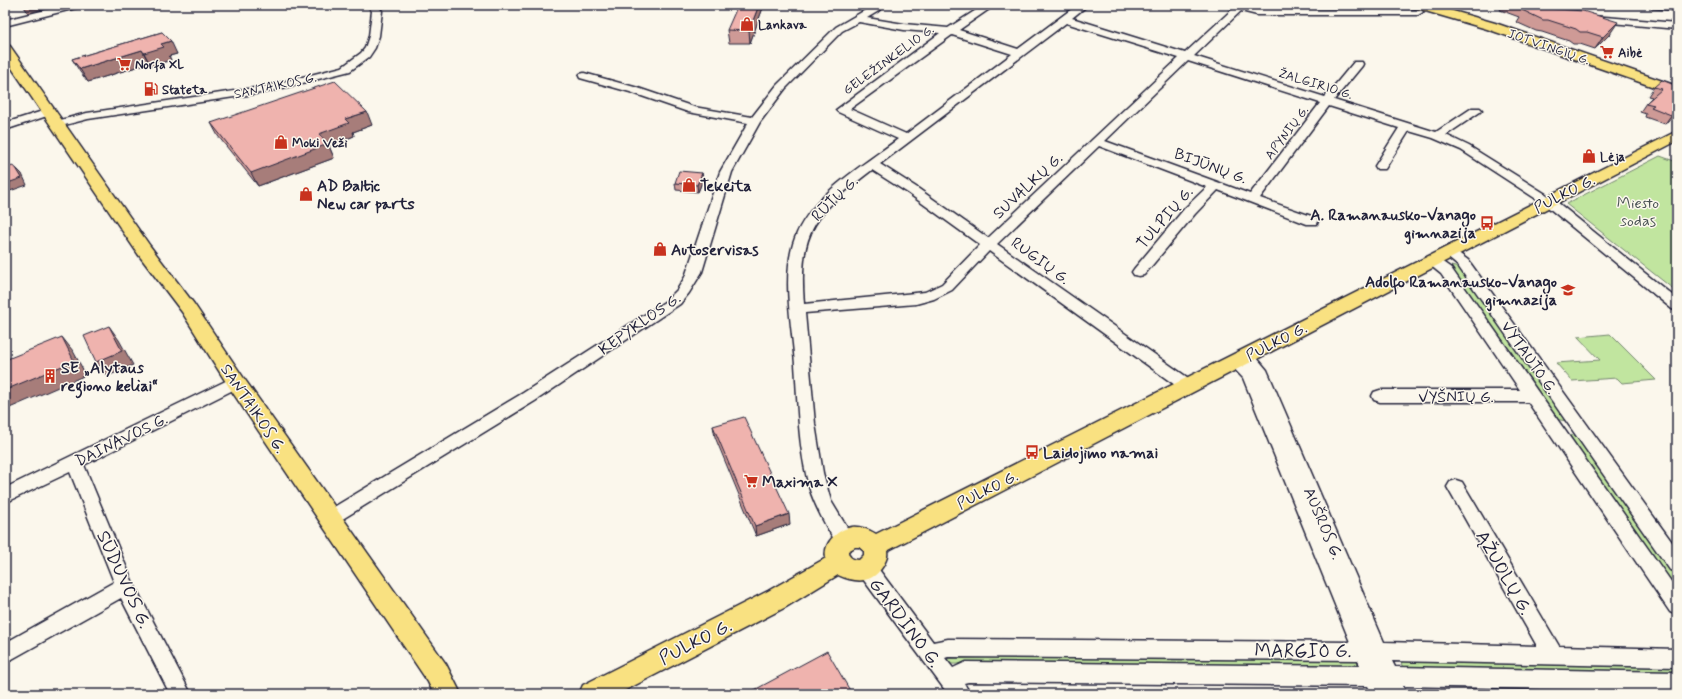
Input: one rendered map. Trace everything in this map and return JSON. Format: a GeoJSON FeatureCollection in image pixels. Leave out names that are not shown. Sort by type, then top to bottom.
{"type":"FeatureCollection","features":[{"type":"Feature","properties":{"kind":"main road","name":"JOTVINGIŲ G."},"geometry":{"type":"LineString","coordinates":[[1436,5],[1490,21],[1677,91]]}},
{"type":"Feature","properties":{"kind":"main road","name":"JOTVINGIŲ G."},"geometry":{"type":"LineString","coordinates":[[1412,10],[1478,22],[1677,87]]}},
{"type":"Feature","properties":{"kind":"main road","name":"SANTAIKOS G."},"geometry":{"type":"LineString","coordinates":[[5,49],[144,250],[188,308],[236,382],[437,673],[448,694]]}},
{"type":"Feature","properties":{"kind":"main road","name":"PULKO G."},"geometry":{"type":"LineString","coordinates":[[874,546],[1242,359],[1677,135]]}},
{"type":"Feature","properties":{"kind":"main road"},"geometry":{"type":"LineString","coordinates":[[851,537],[864,538],[874,546],[876,556],[875,561],[867,569],[854,571],[848,570],[842,551],[851,537]]}},
{"type":"Feature","properties":{"kind":"main road","name":"PULKO G."},"geometry":{"type":"LineString","coordinates":[[592,694],[777,599],[842,551]]}},
{"type":"Feature","properties":{"kind":"street"},"geometry":{"type":"LineString","coordinates":[[5,23],[77,5]]}},
{"type":"Feature","properties":{"kind":"street","name":"SANTAIKOS G."},"geometry":{"type":"LineString","coordinates":[[53,118],[86,116],[267,89],[346,69],[365,55],[370,48],[374,36],[377,11],[372,5]]}},
{"type":"Feature","properties":{"kind":"street","name":"KEPYKLOS G."},"geometry":{"type":"LineString","coordinates":[[330,518],[570,371],[676,300],[688,287],[695,272],[726,172],[755,121],[781,87],[839,29],[859,19],[880,5]]}},
{"type":"Feature","properties":{"kind":"street","name":"GELEŽINKELIO G."},"geometry":{"type":"LineString","coordinates":[[906,138],[842,110],[950,31],[990,5]]}},
{"type":"Feature","properties":{"kind":"street","name":"RŪTŲ G."},"geometry":{"type":"LineString","coordinates":[[842,551],[836,526],[818,490],[810,443],[796,271],[797,254],[800,240],[805,228],[818,209],[827,200],[906,138],[1083,5]]}},
{"type":"Feature","properties":{"kind":"street"},"geometry":{"type":"LineString","coordinates":[[1653,5],[1677,7]]}},
{"type":"Feature","properties":{"kind":"street"},"geometry":{"type":"LineString","coordinates":[[1240,7],[1257,12],[1412,10]]}},
{"type":"Feature","properties":{"kind":"street","name":"SUVALKŲ G."},"geometry":{"type":"LineString","coordinates":[[798,309],[899,302],[929,296],[947,286],[989,244],[1240,7]]}},
{"type":"Feature","properties":{"kind":"street","name":"ŽALGIRIO G."},"geometry":{"type":"LineString","coordinates":[[1064,18],[1437,136],[1474,153],[1548,201],[1677,306]]}},
{"type":"Feature","properties":{"kind":"street"},"geometry":{"type":"LineString","coordinates":[[859,19],[899,26],[963,33],[1020,52]]}},
{"type":"Feature","properties":{"kind":"street"},"geometry":{"type":"LineString","coordinates":[[1584,19],[1677,26]]}},
{"type":"Feature","properties":{"kind":"street","name":"APYNIŲ G."},"geometry":{"type":"LineString","coordinates":[[1254,199],[1327,101],[1358,64]]}},
{"type":"Feature","properties":{"kind":"street"},"geometry":{"type":"LineString","coordinates":[[584,76],[634,90],[692,110],[755,121]]}},
{"type":"Feature","properties":{"kind":"street"},"geometry":{"type":"LineString","coordinates":[[1437,136],[1476,110]]}},
{"type":"Feature","properties":{"kind":"street"},"geometry":{"type":"LineString","coordinates":[[6,125],[53,118]]}},
{"type":"Feature","properties":{"kind":"street"},"geometry":{"type":"LineString","coordinates":[[1381,166],[1406,126]]}},
{"type":"Feature","properties":{"kind":"street","name":"BIJŪNŲ G."},"geometry":{"type":"LineString","coordinates":[[1098,142],[1312,221]]}},
{"type":"Feature","properties":{"kind":"street","name":"RUGIŲ G."},"geometry":{"type":"LineString","coordinates":[[871,165],[880,169],[912,190],[1188,386]]}},
{"type":"Feature","properties":{"kind":"street","name":"TULPIŲ G."},"geometry":{"type":"LineString","coordinates":[[1139,272],[1190,212],[1216,185]]}},
{"type":"Feature","properties":{"kind":"street","name":"VYTAUTO G."},"geometry":{"type":"LineString","coordinates":[[1440,257],[1446,271],[1677,606]]}},
{"type":"Feature","properties":{"kind":"street","name":"VYTAUTO G."},"geometry":{"type":"LineString","coordinates":[[1440,257],[1463,263],[1677,564]]}},
{"type":"Feature","properties":{"kind":"street","name":"AUŠROS G."},"geometry":{"type":"LineString","coordinates":[[1242,359],[1385,685]]}},
{"type":"Feature","properties":{"kind":"street","name":"DAINAVOS G."},"geometry":{"type":"LineString","coordinates":[[5,496],[236,382]]}},
{"type":"Feature","properties":{"kind":"street","name":"VYŠNIŲ G."},"geometry":{"type":"LineString","coordinates":[[1380,396],[1532,396]]}},
{"type":"Feature","properties":{"kind":"street"},"geometry":{"type":"LineString","coordinates":[[1554,427],[1580,428]]}},
{"type":"Feature","properties":{"kind":"street","name":"SŪDUVOS G."},"geometry":{"type":"LineString","coordinates":[[74,462],[125,586],[181,694]]}},
{"type":"Feature","properties":{"kind":"street","name":"ĄŽUOLŲ G."},"geometry":{"type":"LineString","coordinates":[[1456,487],[1554,656]]}},
{"type":"Feature","properties":{"kind":"street","name":"GARDINO G."},"geometry":{"type":"LineString","coordinates":[[867,569],[955,687]]}},
{"type":"Feature","properties":{"kind":"street"},"geometry":{"type":"LineString","coordinates":[[5,654],[125,586]]}},
{"type":"Feature","properties":{"kind":"street","name":"MARGIO G."},"geometry":{"type":"LineString","coordinates":[[931,653],[939,649],[948,648],[1371,651],[1677,658]]}},
{"type":"Feature","properties":{"kind":"street","name":"MARGIO G."},"geometry":{"type":"LineString","coordinates":[[955,687],[966,672],[1385,685],[1677,682]]}},
{"type":"Feature","properties":{"kind":"green space","name":"Miesto sodas"},"geometry":{"type":"Polygon","coordinates":[[[1660,156],[1677,162],[1677,292],[1566,204],[1660,156]]]}},
{"type":"Feature","properties":{"kind":"green space"},"geometry":{"type":"Polygon","coordinates":[[[1450,267],[1459,268],[1567,421],[1554,419],[1450,267]]]}},
{"type":"Feature","properties":{"kind":"green space"},"geometry":{"type":"Polygon","coordinates":[[[1610,334],[1656,380],[1622,383],[1617,378],[1572,381],[1556,363],[1600,360],[1578,337],[1610,334]]]}},
{"type":"Feature","properties":{"kind":"green space"},"geometry":{"type":"Polygon","coordinates":[[[1573,435],[1582,438],[1677,573],[1677,594],[1569,436],[1573,435]]]}},
{"type":"Feature","properties":{"kind":"green space"},"geometry":{"type":"Polygon","coordinates":[[[949,656],[1354,656],[1364,662],[1360,670],[951,664],[947,660],[949,656]]]}},
{"type":"Feature","properties":{"kind":"green space"},"geometry":{"type":"Polygon","coordinates":[[[1400,660],[1677,662],[1677,676],[1403,668],[1400,660]]]}},
{"type":"Feature","properties":{"kind":"building"},"geometry":{"type":"Polygon","coordinates":[[[738,5],[759,5],[749,31],[727,30],[738,5]]]}},
{"type":"Feature","properties":{"kind":"building"},"geometry":{"type":"Polygon","coordinates":[[[1524,5],[1583,11],[1618,22],[1603,37],[1587,32],[1580,32],[1576,29],[1548,20],[1543,20],[1522,10],[1528,6],[1524,5]]]}},
{"type":"Feature","properties":{"kind":"building"},"geometry":{"type":"Polygon","coordinates":[[[162,32],[171,41],[161,44],[164,47],[144,53],[142,50],[80,69],[72,59],[162,32]]]}},
{"type":"Feature","properties":{"kind":"building"},"geometry":{"type":"Polygon","coordinates":[[[1662,80],[1677,86],[1677,110],[1671,115],[1651,107],[1654,105],[1646,103],[1662,89],[1654,87],[1662,80]]]}},
{"type":"Feature","properties":{"kind":"building","name":"Moki Veži"},"geometry":{"type":"Polygon","coordinates":[[[335,81],[367,112],[345,119],[349,123],[319,134],[328,144],[251,173],[211,123],[335,81]]]}},
{"type":"Feature","properties":{"kind":"building"},"geometry":{"type":"Polygon","coordinates":[[[12,166],[16,168],[22,178],[5,184],[5,170],[12,166]]]}},
{"type":"Feature","properties":{"kind":"building"},"geometry":{"type":"Polygon","coordinates":[[[679,171],[702,173],[697,185],[675,183],[679,171]]]}},
{"type":"Feature","properties":{"kind":"building"},"geometry":{"type":"Polygon","coordinates":[[[109,326],[122,351],[96,362],[84,336],[109,326]]]}},
{"type":"Feature","properties":{"kind":"building"},"geometry":{"type":"Polygon","coordinates":[[[62,337],[74,361],[5,390],[5,360],[62,337]]]}},
{"type":"Feature","properties":{"kind":"building","name":"Maxima X"},"geometry":{"type":"Polygon","coordinates":[[[744,417],[789,514],[755,526],[713,426],[744,417]]]}},
{"type":"Feature","properties":{"kind":"building"},"geometry":{"type":"Polygon","coordinates":[[[827,651],[852,694],[747,694],[827,651]]]}},
{"type":"Feature","properties":{"kind":"place","name":"Lankava"},"geometry":{"type":"Point","coordinates":[747,24]}},
{"type":"Feature","properties":{"kind":"place","name":"Aibė"},"geometry":{"type":"Point","coordinates":[1607,52]}},
{"type":"Feature","properties":{"kind":"place","name":"Norfa XL"},"geometry":{"type":"Point","coordinates":[124,64]}},
{"type":"Feature","properties":{"kind":"place","name":"Stateta"},"geometry":{"type":"Point","coordinates":[151,89]}},
{"type":"Feature","properties":{"kind":"place","name":"Moki Veži"},"geometry":{"type":"Point","coordinates":[281,142]}},
{"type":"Feature","properties":{"kind":"place","name":"Lėja"},"geometry":{"type":"Point","coordinates":[1589,156]}},
{"type":"Feature","properties":{"kind":"place","name":"Tekeita"},"geometry":{"type":"Point","coordinates":[689,185]}},
{"type":"Feature","properties":{"kind":"place","name":"AD Baltic New car parts"},"geometry":{"type":"Point","coordinates":[306,194]}},
{"type":"Feature","properties":{"kind":"place","name":"A. Ramanausko-Vanago gimnazija"},"geometry":{"type":"Point","coordinates":[1487,223]}},
{"type":"Feature","properties":{"kind":"place","name":"Autoservisas"},"geometry":{"type":"Point","coordinates":[660,249]}},
{"type":"Feature","properties":{"kind":"place","name":"Adolfo Ramanausko-Vanago gimnazija"},"geometry":{"type":"Point","coordinates":[1568,290]}},
{"type":"Feature","properties":{"kind":"place","name":"SE „Alytaus regiono keliai“"},"geometry":{"type":"Point","coordinates":[50,376]}},
{"type":"Feature","properties":{"kind":"place","name":"Laidojimo namai"},"geometry":{"type":"Point","coordinates":[1032,452]}},
{"type":"Feature","properties":{"kind":"place","name":"Maxima X"},"geometry":{"type":"Point","coordinates":[751,481]}}]}
